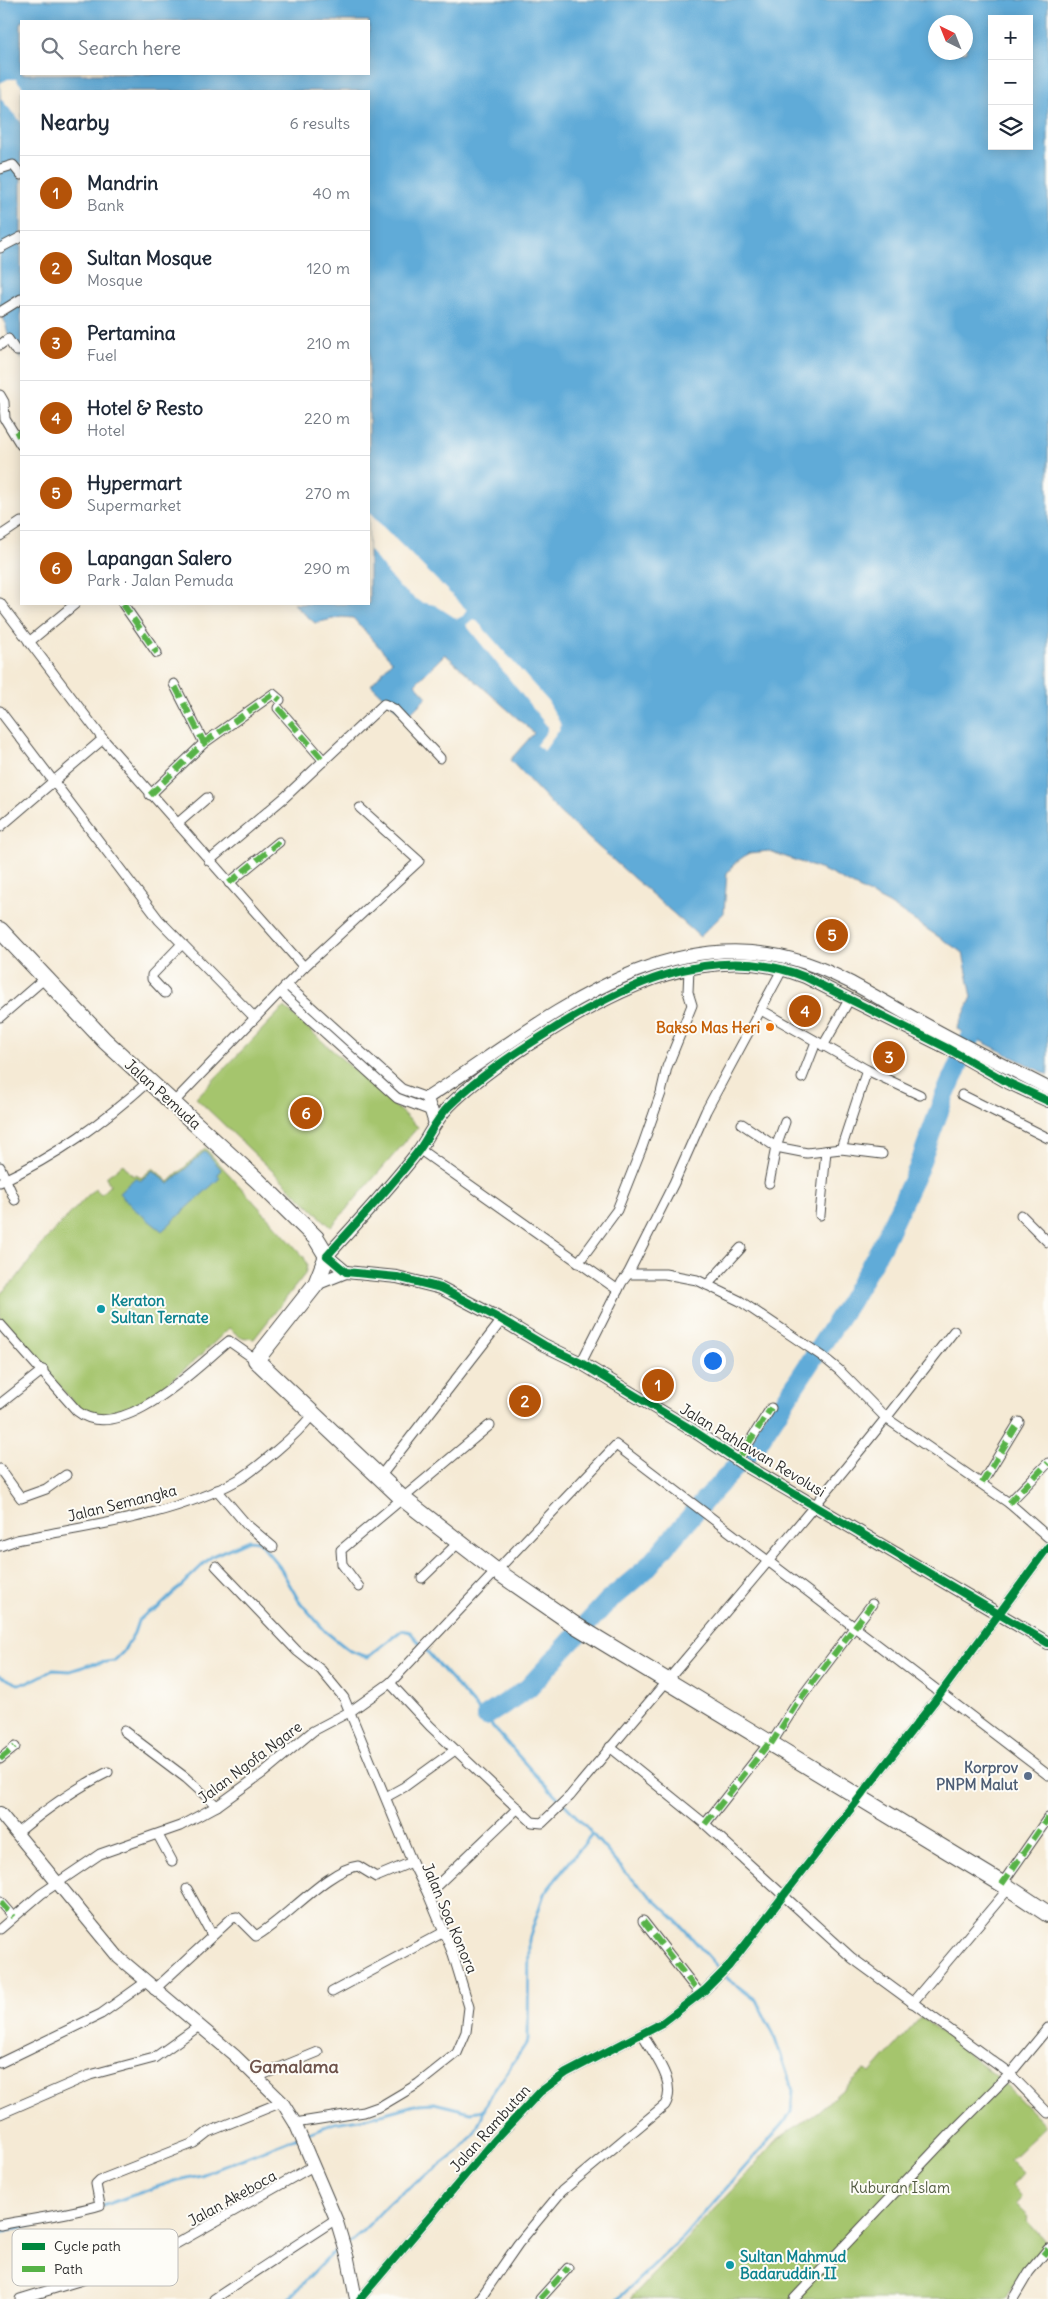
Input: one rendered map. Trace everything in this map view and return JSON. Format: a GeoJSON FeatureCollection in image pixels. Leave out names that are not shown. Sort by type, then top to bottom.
{"type":"FeatureCollection","features":[{"type":"Feature","properties":{"kind":"highway","name":"Jalan Pemuda"},"geometry":{"type":"LineString","coordinates":[[0,930],[105,1041],[174,1102],[316,1238],[328,1256]]}},
{"type":"Feature","properties":{"kind":"highway"},"geometry":{"type":"LineString","coordinates":[[328,1256],[316,1284],[256,1360],[379,1478],[457,1544],[579,1628],[1005,1886],[1048,1914]]}},
{"type":"Feature","properties":{"kind":"street"},"geometry":{"type":"LineString","coordinates":[[0,169],[13,165],[20,174]]}},
{"type":"Feature","properties":{"kind":"street"},"geometry":{"type":"LineString","coordinates":[[0,248],[20,238]]}},
{"type":"Feature","properties":{"kind":"street"},"geometry":{"type":"LineString","coordinates":[[0,312],[20,300]]}},
{"type":"Feature","properties":{"kind":"street"},"geometry":{"type":"LineString","coordinates":[[0,344],[8,339],[16,351],[20,351]]}},
{"type":"Feature","properties":{"kind":"street"},"geometry":{"type":"LineString","coordinates":[[0,395],[4,402],[5,419],[18,434]]}},
{"type":"Feature","properties":{"kind":"street"},"geometry":{"type":"LineString","coordinates":[[0,536],[20,523]]}},
{"type":"Feature","properties":{"kind":"street"},"geometry":{"type":"LineString","coordinates":[[0,603],[103,739],[150,795],[304,967]]}},
{"type":"Feature","properties":{"kind":"street"},"geometry":{"type":"LineString","coordinates":[[29,642],[74,605]]}},
{"type":"Feature","properties":{"kind":"street"},"geometry":{"type":"LineString","coordinates":[[124,605],[156,653]]}},
{"type":"Feature","properties":{"kind":"street"},"geometry":{"type":"LineString","coordinates":[[174,684],[204,743]]}},
{"type":"Feature","properties":{"kind":"street"},"geometry":{"type":"LineString","coordinates":[[150,795],[204,743],[272,694],[324,762]]}},
{"type":"Feature","properties":{"kind":"street"},"geometry":{"type":"LineString","coordinates":[[209,861],[285,797],[384,704],[394,709],[440,758]]}},
{"type":"Feature","properties":{"kind":"street"},"geometry":{"type":"LineString","coordinates":[[0,711],[159,920],[254,1017]]}},
{"type":"Feature","properties":{"kind":"street"},"geometry":{"type":"LineString","coordinates":[[0,827],[103,739]]}},
{"type":"Feature","properties":{"kind":"street"},"geometry":{"type":"LineString","coordinates":[[177,824],[207,798]]}},
{"type":"Feature","properties":{"kind":"street"},"geometry":{"type":"LineString","coordinates":[[174,1102],[304,967],[419,861],[360,808]]}},
{"type":"Feature","properties":{"kind":"street"},"geometry":{"type":"LineString","coordinates":[[229,883],[279,842]]}},
{"type":"Feature","properties":{"kind":"street"},"geometry":{"type":"LineString","coordinates":[[165,993],[152,979],[152,975],[182,944]]}},
{"type":"Feature","properties":{"kind":"street"},"geometry":{"type":"LineString","coordinates":[[428,1104],[600,987],[657,962],[694,954],[753,951],[782,956],[812,966],[980,1060],[1048,1088]]}},
{"type":"Feature","properties":{"kind":"street"},"geometry":{"type":"LineString","coordinates":[[578,1263],[616,1210],[642,1147],[662,1092],[667,1067],[690,1015],[692,1005],[688,992],[694,954]]}},
{"type":"Feature","properties":{"kind":"street"},"geometry":{"type":"LineString","coordinates":[[316,1284],[346,1272],[328,1256],[419,1149],[448,1107],[500,1062],[572,1017],[656,977],[693,968],[750,963],[783,968],[849,1000],[950,1044]]}},
{"type":"Feature","properties":{"kind":"street"},"geometry":{"type":"LineString","coordinates":[[805,977],[812,966]]}},
{"type":"Feature","properties":{"kind":"street"},"geometry":{"type":"LineString","coordinates":[[581,1363],[666,1198],[706,1111],[783,968]]}},
{"type":"Feature","properties":{"kind":"street"},"geometry":{"type":"LineString","coordinates":[[0,1017],[45,978]]}},
{"type":"Feature","properties":{"kind":"street"},"geometry":{"type":"LineString","coordinates":[[287,984],[402,1089],[428,1104],[435,1124]]}},
{"type":"Feature","properties":{"kind":"street"},"geometry":{"type":"LineString","coordinates":[[280,992],[397,1098],[448,1107]]}},
{"type":"Feature","properties":{"kind":"street"},"geometry":{"type":"LineString","coordinates":[[802,1078],[820,1044],[849,1000]]}},
{"type":"Feature","properties":{"kind":"street"},"geometry":{"type":"LineString","coordinates":[[761,1010],[868,1070],[920,1094]]}},
{"type":"Feature","properties":{"kind":"street"},"geometry":{"type":"LineString","coordinates":[[980,1060],[1009,1083],[1048,1101]]}},
{"type":"Feature","properties":{"kind":"street"},"geometry":{"type":"LineString","coordinates":[[841,1149],[868,1070]]}},
{"type":"Feature","properties":{"kind":"street"},"geometry":{"type":"LineString","coordinates":[[3,1180],[77,1140],[107,1118],[149,1081]]}},
{"type":"Feature","properties":{"kind":"street"},"geometry":{"type":"LineString","coordinates":[[962,1095],[1048,1138]]}},
{"type":"Feature","properties":{"kind":"street"},"geometry":{"type":"LineString","coordinates":[[769,1183],[776,1147],[785,1122]]}},
{"type":"Feature","properties":{"kind":"street"},"geometry":{"type":"LineString","coordinates":[[742,1124],[776,1147],[807,1153],[841,1149],[882,1154]]}},
{"type":"Feature","properties":{"kind":"street"},"geometry":{"type":"LineString","coordinates":[[419,1149],[618,1290]]}},
{"type":"Feature","properties":{"kind":"street"},"geometry":{"type":"LineString","coordinates":[[820,1215],[826,1151]]}},
{"type":"Feature","properties":{"kind":"street"},"geometry":{"type":"LineString","coordinates":[[0,1167],[3,1180],[15,1200]]}},
{"type":"Feature","properties":{"kind":"street"},"geometry":{"type":"LineString","coordinates":[[1021,1215],[1048,1242]]}},
{"type":"Feature","properties":{"kind":"street"},"geometry":{"type":"LineString","coordinates":[[707,1285],[741,1248]]}},
{"type":"Feature","properties":{"kind":"street","name":"Jalan Pahlawan Revolusi"},"geometry":{"type":"LineString","coordinates":[[346,1272],[416,1280],[441,1288],[502,1320],[544,1345],[581,1363],[694,1431],[741,1462],[1048,1642]]}},
{"type":"Feature","properties":{"kind":"street"},"geometry":{"type":"LineString","coordinates":[[628,1274],[664,1274],[697,1280],[740,1301],[822,1356],[839,1370],[886,1418],[1010,1503],[1048,1536]]}},
{"type":"Feature","properties":{"kind":"street"},"geometry":{"type":"LineString","coordinates":[[379,1478],[502,1320]]}},
{"type":"Feature","properties":{"kind":"street"},"geometry":{"type":"LineString","coordinates":[[0,1324],[43,1370],[77,1411],[86,1418],[96,1420],[116,1418],[143,1407],[182,1381],[229,1342],[256,1360]]}},
{"type":"Feature","properties":{"kind":"street"},"geometry":{"type":"LineString","coordinates":[[390,1683],[455,1750],[532,1822],[542,1823],[570,1796],[767,1560],[816,1505],[954,1331]]}},
{"type":"Feature","properties":{"kind":"street"},"geometry":{"type":"LineString","coordinates":[[0,1404],[43,1370]]}},
{"type":"Feature","properties":{"kind":"street"},"geometry":{"type":"LineString","coordinates":[[741,1462],[772,1408]]}},
{"type":"Feature","properties":{"kind":"street","name":"Jalan Semangka"},"geometry":{"type":"LineString","coordinates":[[0,1546],[17,1540],[137,1516],[172,1507],[217,1490],[239,1479],[266,1459],[305,1424],[312,1414]]}},
{"type":"Feature","properties":{"kind":"street"},"geometry":{"type":"LineString","coordinates":[[982,1483],[1019,1422]]}},
{"type":"Feature","properties":{"kind":"street"},"geometry":{"type":"LineString","coordinates":[[359,1587],[342,1564],[341,1550],[490,1424]]}},
{"type":"Feature","properties":{"kind":"street"},"geometry":{"type":"LineString","coordinates":[[495,1570],[616,1445],[1048,1775]]}},
{"type":"Feature","properties":{"kind":"street"},"geometry":{"type":"LineString","coordinates":[[1010,1503],[1048,1464]]}},
{"type":"Feature","properties":{"kind":"street"},"geometry":{"type":"LineString","coordinates":[[0,1469],[21,1498],[46,1489],[66,1475]]}},
{"type":"Feature","properties":{"kind":"street"},"geometry":{"type":"LineString","coordinates":[[217,1490],[246,1524],[274,1546]]}},
{"type":"Feature","properties":{"kind":"street"},"geometry":{"type":"LineString","coordinates":[[422,1578],[457,1544]]}},
{"type":"Feature","properties":{"kind":"street","name":"Jalan Rambutan"},"geometry":{"type":"LineString","coordinates":[[360,2299],[496,2140],[540,2092],[566,2073],[643,2034],[700,1994],[719,1977],[940,1694],[1048,1547]]}},
{"type":"Feature","properties":{"kind":"street","name":"Jalan Soa Konora"},"geometry":{"type":"LineString","coordinates":[[216,1566],[297,1651],[321,1670],[344,1698],[412,1862],[444,1932],[470,2007],[466,2032],[457,2053],[436,2072],[382,2106],[299,2132]]}},
{"type":"Feature","properties":{"kind":"street","name":"Jalan Ngofa Ngare"},"geometry":{"type":"LineString","coordinates":[[0,1929],[58,1883],[100,1854],[194,1820],[264,1772],[313,1731],[351,1712],[390,1683],[495,1570]]}},
{"type":"Feature","properties":{"kind":"street"},"geometry":{"type":"LineString","coordinates":[[705,1824],[770,1744],[797,1703],[872,1604]]}},
{"type":"Feature","properties":{"kind":"street"},"geometry":{"type":"LineString","coordinates":[[124,1731],[186,1778],[217,1806]]}},
{"type":"Feature","properties":{"kind":"street"},"geometry":{"type":"LineString","coordinates":[[0,1759],[16,1747]]}},
{"type":"Feature","properties":{"kind":"street"},"geometry":{"type":"LineString","coordinates":[[610,1747],[705,1824],[852,1958],[1010,2074],[1048,2113]]}},
{"type":"Feature","properties":{"kind":"street"},"geometry":{"type":"LineString","coordinates":[[386,1797],[404,1787],[455,1750]]}},
{"type":"Feature","properties":{"kind":"street"},"geometry":{"type":"LineString","coordinates":[[17,1833],[77,1787],[108,1772]]}},
{"type":"Feature","properties":{"kind":"street"},"geometry":{"type":"LineString","coordinates":[[428,1894],[518,1808]]}},
{"type":"Feature","properties":{"kind":"street"},"geometry":{"type":"LineString","coordinates":[[0,1813],[119,1958],[257,2077],[282,2102],[299,2132],[338,2226],[348,2259],[356,2299]]}},
{"type":"Feature","properties":{"kind":"street"},"geometry":{"type":"LineString","coordinates":[[912,2003],[1005,1886],[1048,1818]]}},
{"type":"Feature","properties":{"kind":"street"},"geometry":{"type":"LineString","coordinates":[[158,1834],[172,1860]]}},
{"type":"Feature","properties":{"kind":"street"},"geometry":{"type":"LineString","coordinates":[[0,2063],[101,2014],[150,1986],[235,1917],[255,1936],[346,1869],[358,1866],[376,1877],[412,1862]]}},
{"type":"Feature","properties":{"kind":"street"},"geometry":{"type":"LineString","coordinates":[[187,1889],[212,1935]]}},
{"type":"Feature","properties":{"kind":"street"},"geometry":{"type":"LineString","coordinates":[[0,1902],[13,1917]]}},
{"type":"Feature","properties":{"kind":"street"},"geometry":{"type":"LineString","coordinates":[[644,1921],[700,1994]]}},
{"type":"Feature","properties":{"kind":"street"},"geometry":{"type":"LineString","coordinates":[[332,1992],[444,1932]]}},
{"type":"Feature","properties":{"kind":"street"},"geometry":{"type":"LineString","coordinates":[[0,2114],[90,2076],[154,2058],[199,2026]]}},
{"type":"Feature","properties":{"kind":"street"},"geometry":{"type":"LineString","coordinates":[[794,2299],[954,2130],[1010,2074],[1048,2028]]}},
{"type":"Feature","properties":{"kind":"street"},"geometry":{"type":"LineString","coordinates":[[480,2299],[518,2244],[562,2191],[665,2105],[670,2096],[669,2083],[643,2034]]}},
{"type":"Feature","properties":{"kind":"street"},"geometry":{"type":"LineString","coordinates":[[257,2077],[318,2052]]}},
{"type":"Feature","properties":{"kind":"street"},"geometry":{"type":"LineString","coordinates":[[0,2225],[50,2215],[61,2215],[100,2204],[96,2184],[100,2180],[194,2143],[208,2132],[282,2102]]}},
{"type":"Feature","properties":{"kind":"street","name":"Jalan Akeboca"},"geometry":{"type":"LineString","coordinates":[[178,2243],[313,2166]]}},
{"type":"Feature","properties":{"kind":"street"},"geometry":{"type":"LineString","coordinates":[[214,2299],[338,2226]]}},
{"type":"Feature","properties":{"kind":"street"},"geometry":{"type":"LineString","coordinates":[[1013,2299],[1029,2272],[1046,2255]]}},
{"type":"Feature","properties":{"kind":"street"},"geometry":{"type":"LineString","coordinates":[[540,2299],[568,2268]]}},
{"type":"Feature","properties":{"kind":"street","name":"Jalan Akeboca"},"geometry":{"type":"LineString","coordinates":[[20,2299],[63,2286]]}},
{"type":"Feature","properties":{"kind":"green space"},"geometry":{"type":"Polygon","coordinates":[[[284,1007],[418,1127],[331,1227],[196,1098],[284,1007]]]}},
{"type":"Feature","properties":{"kind":"green space"},"geometry":{"type":"Polygon","coordinates":[[[205,1148],[304,1257],[307,1265],[305,1274],[254,1339],[240,1337],[229,1328],[183,1371],[141,1401],[120,1412],[101,1416],[86,1413],[71,1400],[0,1316],[0,1294],[16,1279],[47,1238],[95,1188],[101,1194],[110,1185],[106,1177],[123,1164],[133,1176],[136,1174],[141,1178],[153,1168],[169,1182],[205,1148]]]}},
{"type":"Feature","properties":{"kind":"green space","name":"Kuburan Islam"},"geometry":{"type":"Polygon","coordinates":[[[921,2017],[1000,2079],[1046,2126],[1010,2160],[1023,2173],[1012,2185],[1022,2197],[1016,2204],[1028,2216],[1026,2220],[1046,2242],[1019,2274],[1006,2299],[630,2299],[746,2175],[775,2141],[817,2112],[865,2070],[871,2073],[921,2017]]]}},
{"type":"Feature","properties":{"kind":"water"},"geometry":{"type":"Polygon","coordinates":[[[0,0],[1048,0],[1048,1075],[957,1029],[972,997],[963,953],[889,904],[825,871],[769,851],[749,853],[736,862],[727,873],[724,913],[700,937],[559,812],[510,760],[534,733],[445,654],[415,684],[427,697],[406,718],[371,685],[392,661],[353,618],[342,617],[315,623],[294,605],[370,605],[370,90],[20,90],[20,358],[10,340],[0,306],[0,0]]]}},
{"type":"Feature","properties":{"kind":"water"},"geometry":{"type":"Polygon","coordinates":[[[205,1151],[221,1169],[218,1175],[220,1178],[162,1231],[133,1208],[119,1193],[136,1177],[140,1181],[153,1170],[169,1184],[205,1151]]]}},
{"type":"Feature","properties":{"kind":"pier"},"geometry":{"type":"Polygon","coordinates":[[[8,79],[16,79],[25,90],[20,90],[20,121],[1,99],[0,83],[8,79]]]}},
{"type":"Feature","properties":{"kind":"pier"},"geometry":{"type":"Polygon","coordinates":[[[370,514],[467,610],[463,616],[457,619],[435,605],[420,602],[399,587],[370,551],[370,514]]]}},
{"type":"Feature","properties":{"kind":"pier"},"geometry":{"type":"Polygon","coordinates":[[[473,619],[476,620],[548,701],[561,725],[544,751],[536,745],[547,731],[547,726],[466,625],[473,619]]]}},
{"type":"Feature","properties":{"kind":"waterway"},"geometry":{"type":"LineString","coordinates":[[486,1716],[528,1688],[607,1602],[646,1569],[704,1501],[756,1445],[850,1301],[881,1247],[918,1169],[944,1097],[971,1037]]}},
{"type":"Feature","properties":{"kind":"waterway"},"geometry":{"type":"LineString","coordinates":[[0,1676],[18,1684],[27,1683],[53,1670],[70,1671],[92,1664],[114,1661],[123,1652],[134,1633],[138,1621],[148,1612],[157,1609],[212,1556],[249,1540],[258,1541],[279,1566],[299,1601],[326,1632],[350,1651],[368,1657],[402,1630],[410,1632],[530,1769],[580,1820],[626,1873],[677,1921],[728,1979],[756,2000],[774,2035],[793,2091],[791,2112],[784,2123],[683,2237],[618,2299]]}},
{"type":"Feature","properties":{"kind":"waterway"},"geometry":{"type":"LineString","coordinates":[[304,2135],[334,2123],[366,2118],[419,2104],[434,2103],[471,2112],[484,2110],[491,2095],[528,2041],[529,1939],[544,1894],[591,1835]]}},
{"type":"Feature","properties":{"kind":"waterway"},"geometry":{"type":"LineString","coordinates":[[347,2244],[360,2234],[394,2199],[459,2150],[470,2139],[484,2110]]}},
{"type":"Feature","properties":{"kind":"waterway"},"geometry":{"type":"LineString","coordinates":[[102,2206],[174,2181],[201,2175],[298,2137]]}},
{"type":"Feature","properties":{"kind":"waterway"},"geometry":{"type":"LineString","coordinates":[[17,2229],[67,2217]]}},
{"type":"Feature","properties":{"kind":"waterway"},"geometry":{"type":"LineString","coordinates":[[0,2233],[12,2230]]}},
{"type":"Feature","properties":{"kind":"waterway"},"geometry":{"type":"LineString","coordinates":[[288,2299],[330,2255],[341,2248]]}},
{"type":"Feature","properties":{"kind":"marked path"},"geometry":{"type":"LineString","coordinates":[[15,435],[20,432]]}},
{"type":"Feature","properties":{"kind":"marked path"},"geometry":{"type":"LineString","coordinates":[[124,605],[157,653]]}},
{"type":"Feature","properties":{"kind":"marked path"},"geometry":{"type":"LineString","coordinates":[[150,795],[204,743],[174,684]]}},
{"type":"Feature","properties":{"kind":"marked path"},"geometry":{"type":"LineString","coordinates":[[204,743],[273,694],[280,700]]}},
{"type":"Feature","properties":{"kind":"marked path"},"geometry":{"type":"LineString","coordinates":[[278,708],[324,761]]}},
{"type":"Feature","properties":{"kind":"marked path"},"geometry":{"type":"LineString","coordinates":[[229,883],[279,842]]}},
{"type":"Feature","properties":{"kind":"marked path"},"geometry":{"type":"LineString","coordinates":[[738,1460],[771,1408]]}},
{"type":"Feature","properties":{"kind":"marked path"},"geometry":{"type":"LineString","coordinates":[[982,1483],[1019,1422]]}},
{"type":"Feature","properties":{"kind":"marked path"},"geometry":{"type":"LineString","coordinates":[[1009,1503],[1048,1463]]}},
{"type":"Feature","properties":{"kind":"marked path"},"geometry":{"type":"LineString","coordinates":[[771,1744],[797,1703],[872,1604]]}},
{"type":"Feature","properties":{"kind":"marked path"},"geometry":{"type":"LineString","coordinates":[[705,1824],[769,1743]]}},
{"type":"Feature","properties":{"kind":"marked path"},"geometry":{"type":"LineString","coordinates":[[0,1759],[15,1747]]}},
{"type":"Feature","properties":{"kind":"marked path"},"geometry":{"type":"LineString","coordinates":[[1002,1884],[1048,1818]]}},
{"type":"Feature","properties":{"kind":"marked path"},"geometry":{"type":"LineString","coordinates":[[0,1902],[13,1917]]}},
{"type":"Feature","properties":{"kind":"marked path"},"geometry":{"type":"LineString","coordinates":[[643,1921],[700,1994]]}},
{"type":"Feature","properties":{"kind":"marked path"},"geometry":{"type":"LineString","coordinates":[[1043,2255],[1048,2249]]}},
{"type":"Feature","properties":{"kind":"marked path"},"geometry":{"type":"LineString","coordinates":[[540,2299],[568,2268]]}},
{"type":"Feature","properties":{"kind":"cycle path"},"geometry":{"type":"LineString","coordinates":[[1048,1101],[1009,1083],[947,1048],[805,977],[770,967],[735,963],[701,966],[666,974],[600,1002],[569,1019],[481,1078],[444,1111],[408,1164],[327,1256],[346,1272],[397,1277],[441,1288],[502,1320],[544,1345],[581,1363],[694,1431],[745,1465],[1048,1643]]}},
{"type":"Feature","properties":{"kind":"cycle path"},"geometry":{"type":"LineString","coordinates":[[360,2299],[495,2140],[540,2092],[566,2073],[662,2023],[705,1990],[728,1967],[940,1694],[1048,1547]]}},
{"type":"Feature","properties":{"kind":"place","name":"Hypermart"},"geometry":{"type":"Point","coordinates":[832,935]}},
{"type":"Feature","properties":{"kind":"place","name":"Hotel & Resto"},"geometry":{"type":"Point","coordinates":[805,1011]}},
{"type":"Feature","properties":{"kind":"place","name":"Bakso Mas Heri"},"geometry":{"type":"Point","coordinates":[770,1027]}},
{"type":"Feature","properties":{"kind":"place","name":"Pertamina"},"geometry":{"type":"Point","coordinates":[889,1057]}},
{"type":"Feature","properties":{"kind":"place","name":"Lapangan Salero"},"geometry":{"type":"Point","coordinates":[306,1113]}},
{"type":"Feature","properties":{"kind":"place","name":"Keraton Sultan Ternate"},"geometry":{"type":"Point","coordinates":[101,1309]}},
{"type":"Feature","properties":{"kind":"place","name":"Mandrin"},"geometry":{"type":"Point","coordinates":[658,1385]}},
{"type":"Feature","properties":{"kind":"place","name":"Sultan Mosque"},"geometry":{"type":"Point","coordinates":[525,1401]}},
{"type":"Feature","properties":{"kind":"place","name":"Korprov PNPM Malut"},"geometry":{"type":"Point","coordinates":[1028,1776]}},
{"type":"Feature","properties":{"kind":"place","name":"Sultan Mahmud Badaruddin II"},"geometry":{"type":"Point","coordinates":[730,2265]}},
{"type":"Feature","properties":{"kind":"district","name":"Gamalama"},"geometry":{"type":"Point","coordinates":[294,2066]}}]}
